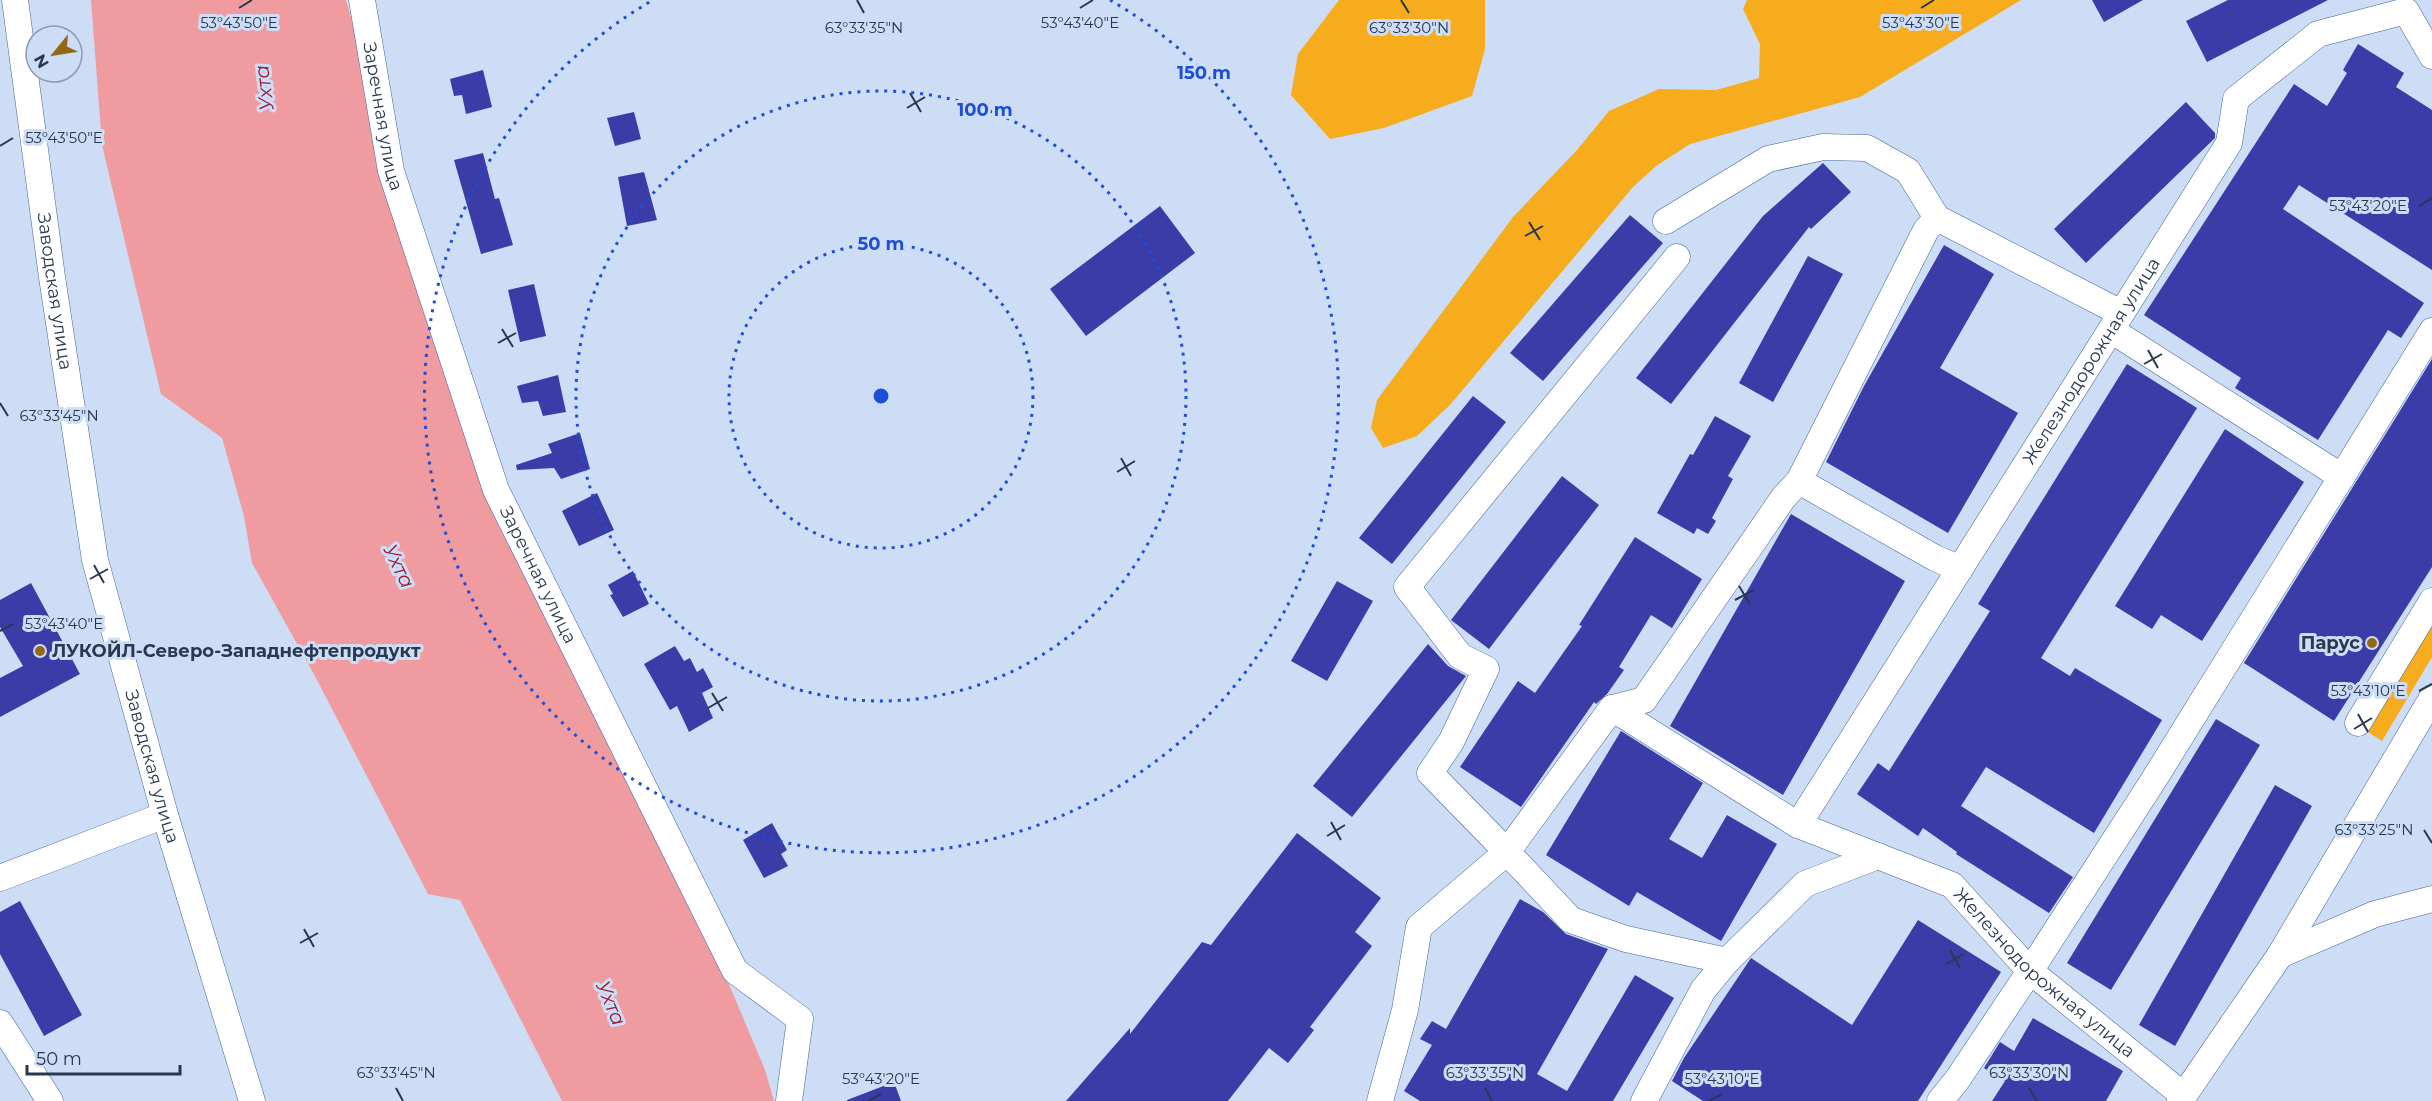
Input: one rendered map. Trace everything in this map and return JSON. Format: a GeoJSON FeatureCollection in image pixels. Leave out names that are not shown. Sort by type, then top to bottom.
{"type":"FeatureCollection","features":[{"type":"Feature","properties":{"kind":"street","name":"Заводская улица"},"geometry":{"type":"LineString","coordinates":[[15,0],[52,277],[95,560],[165,815],[252,1101]]}},
{"type":"Feature","properties":{"kind":"street","name":"Заречная улица"},"geometry":{"type":"LineString","coordinates":[[362,0],[391,171],[496,490],[735,970],[800,1019],[789,1101]]}},
{"type":"Feature","properties":{"kind":"street","name":"Железнодорожная улица"},"geometry":{"type":"LineString","coordinates":[[1798,825],[2229,143],[2236,99],[2318,34],[2406,11],[2432,56]]}},
{"type":"Feature","properties":{"kind":"street"},"geometry":{"type":"LineString","coordinates":[[1665,222],[1768,159],[1823,147],[1867,148],[1908,171],[1937,218],[2116,322],[2342,477]]}},
{"type":"Feature","properties":{"kind":"street"},"geometry":{"type":"LineString","coordinates":[[1380,1101],[1406,1010],[1419,927],[1507,852],[1612,708],[1644,700],[1784,497],[1799,481],[1926,230],[1937,218]]}},
{"type":"Feature","properties":{"kind":"street"},"geometry":{"type":"LineString","coordinates":[[1677,257],[1407,587],[1460,656],[1486,669],[1451,742],[1430,773],[1571,920],[1626,939],[1726,961]]}},
{"type":"Feature","properties":{"kind":"street"},"geometry":{"type":"LineString","coordinates":[[1940,1101],[1957,1080],[2030,971],[2152,781],[2432,331]]}},
{"type":"Feature","properties":{"kind":"street"},"geometry":{"type":"LineString","coordinates":[[1799,481],[1935,558],[1960,569]]}},
{"type":"Feature","properties":{"kind":"street"},"geometry":{"type":"LineString","coordinates":[[2358,723],[2432,601]]}},
{"type":"Feature","properties":{"kind":"street","name":"Железнодорожная улица"},"geometry":{"type":"LineString","coordinates":[[1612,708],[1798,825],[1952,885],[2030,971],[2182,1098],[2280,955],[2432,698]]}},
{"type":"Feature","properties":{"kind":"street"},"geometry":{"type":"LineString","coordinates":[[0,878],[165,815]]}},
{"type":"Feature","properties":{"kind":"street"},"geometry":{"type":"LineString","coordinates":[[1644,1101],[1703,990],[1726,961],[1805,884],[1878,856]]}},
{"type":"Feature","properties":{"kind":"street"},"geometry":{"type":"LineString","coordinates":[[2280,955],[2375,914],[2432,899]]}},
{"type":"Feature","properties":{"kind":"street"},"geometry":{"type":"LineString","coordinates":[[0,1023],[50,1101]]}},
{"type":"Feature","properties":{"kind":"shaded area"},"geometry":{"type":"Polygon","coordinates":[[[1339,0],[1485,0],[1485,49],[1472,96],[1384,128],[1330,139],[1291,95],[1298,54],[1339,0]]]}},
{"type":"Feature","properties":{"kind":"shaded area"},"geometry":{"type":"Polygon","coordinates":[[[1747,0],[2021,0],[1860,97],[1690,144],[1656,166],[1633,187],[1450,405],[1417,436],[1383,448],[1371,428],[1377,400],[1513,217],[1577,150],[1609,111],[1659,89],[1716,90],[1759,78],[1760,44],[1743,9],[1747,0]]]}},
{"type":"Feature","properties":{"kind":"shaded area"},"geometry":{"type":"Polygon","coordinates":[[[2432,619],[2432,657],[2382,741],[2365,730],[2432,619]]]}},
{"type":"Feature","properties":{"kind":"water","name":"Ухта"},"geometry":{"type":"Polygon","coordinates":[[[91,0],[346,0],[453,381],[723,970],[765,1070],[774,1101],[562,1101],[460,900],[428,894],[316,678],[252,563],[244,516],[222,438],[161,394],[102,145],[91,0]]]}},
{"type":"Feature","properties":{"kind":"building"},"geometry":{"type":"Polygon","coordinates":[[[2092,0],[2143,0],[2104,22],[2092,0]]]}},
{"type":"Feature","properties":{"kind":"building"},"geometry":{"type":"Polygon","coordinates":[[[2228,0],[2328,0],[2207,62],[2186,21],[2228,0]]]}},
{"type":"Feature","properties":{"kind":"building"},"geometry":{"type":"Polygon","coordinates":[[[2358,44],[2404,73],[2396,87],[2432,110],[2432,270],[2299,185],[2283,209],[2424,303],[2401,338],[2388,330],[2318,440],[2235,388],[2241,378],[2144,315],[2294,84],[2327,106],[2347,73],[2343,70],[2358,44]]]}},
{"type":"Feature","properties":{"kind":"building"},"geometry":{"type":"Polygon","coordinates":[[[483,70],[492,107],[466,114],[462,95],[454,96],[450,79],[483,70]]]}},
{"type":"Feature","properties":{"kind":"building"},"geometry":{"type":"Polygon","coordinates":[[[2186,102],[2215,133],[2215,138],[2086,263],[2054,229],[2186,102]]]}},
{"type":"Feature","properties":{"kind":"building"},"geometry":{"type":"Polygon","coordinates":[[[634,112],[641,139],[615,146],[607,118],[634,112]]]}},
{"type":"Feature","properties":{"kind":"building"},"geometry":{"type":"Polygon","coordinates":[[[483,153],[495,199],[499,198],[513,245],[481,254],[454,160],[483,153]]]}},
{"type":"Feature","properties":{"kind":"building"},"geometry":{"type":"Polygon","coordinates":[[[1823,163],[1851,192],[1811,229],[1809,227],[1671,404],[1636,378],[1763,216],[1823,163]]]}},
{"type":"Feature","properties":{"kind":"building"},"geometry":{"type":"Polygon","coordinates":[[[644,172],[657,220],[627,226],[618,177],[644,172]]]}},
{"type":"Feature","properties":{"kind":"building"},"geometry":{"type":"Polygon","coordinates":[[[1160,206],[1195,253],[1086,336],[1050,289],[1160,206]]]}},
{"type":"Feature","properties":{"kind":"building"},"geometry":{"type":"Polygon","coordinates":[[[1630,215],[1663,243],[1543,381],[1510,353],[1630,215]]]}},
{"type":"Feature","properties":{"kind":"building"},"geometry":{"type":"Polygon","coordinates":[[[1944,245],[1994,274],[1940,368],[2018,413],[1948,533],[1826,462],[1864,386],[1944,245]]]}},
{"type":"Feature","properties":{"kind":"building"},"geometry":{"type":"Polygon","coordinates":[[[1808,256],[1843,274],[1773,402],[1739,383],[1808,256]]]}},
{"type":"Feature","properties":{"kind":"building"},"geometry":{"type":"Polygon","coordinates":[[[534,284],[546,336],[520,342],[508,290],[534,284]]]}},
{"type":"Feature","properties":{"kind":"building"},"geometry":{"type":"Polygon","coordinates":[[[2432,359],[2432,567],[2334,721],[2244,663],[2432,359]]]}},
{"type":"Feature","properties":{"kind":"building"},"geometry":{"type":"Polygon","coordinates":[[[2127,364],[2197,408],[2041,658],[2070,676],[2075,668],[2162,720],[2094,833],[1986,767],[1961,806],[2073,877],[2049,913],[1956,854],[1957,852],[1923,828],[1918,836],[1857,794],[1878,763],[1889,771],[1990,611],[1978,604],[2127,364]]]}},
{"type":"Feature","properties":{"kind":"building"},"geometry":{"type":"Polygon","coordinates":[[[558,375],[566,412],[543,416],[538,401],[522,403],[517,386],[558,375]]]}},
{"type":"Feature","properties":{"kind":"building"},"geometry":{"type":"Polygon","coordinates":[[[1473,396],[1506,422],[1392,564],[1359,538],[1473,396]]]}},
{"type":"Feature","properties":{"kind":"building"},"geometry":{"type":"Polygon","coordinates":[[[1715,416],[1751,436],[1728,476],[1733,479],[1712,518],[1716,521],[1708,534],[1697,528],[1694,534],[1657,513],[1690,454],[1693,455],[1715,416]]]}},
{"type":"Feature","properties":{"kind":"building"},"geometry":{"type":"Polygon","coordinates":[[[2225,429],[2304,482],[2202,641],[2161,615],[2152,629],[2115,606],[2225,429]]]}},
{"type":"Feature","properties":{"kind":"building"},"geometry":{"type":"Polygon","coordinates":[[[580,433],[590,469],[561,479],[554,468],[517,470],[516,465],[552,453],[548,444],[580,433]]]}},
{"type":"Feature","properties":{"kind":"building"},"geometry":{"type":"Polygon","coordinates":[[[1562,476],[1599,505],[1489,649],[1451,620],[1562,476]]]}},
{"type":"Feature","properties":{"kind":"building"},"geometry":{"type":"Polygon","coordinates":[[[597,493],[614,530],[579,546],[562,511],[597,493]]]}},
{"type":"Feature","properties":{"kind":"building"},"geometry":{"type":"Polygon","coordinates":[[[1791,514],[1905,581],[1783,795],[1670,726],[1791,514]]]}},
{"type":"Feature","properties":{"kind":"building"},"geometry":{"type":"Polygon","coordinates":[[[1635,537],[1702,579],[1672,628],[1651,615],[1619,667],[1624,670],[1607,694],[1596,704],[1594,702],[1521,807],[1460,767],[1518,681],[1535,693],[1582,626],[1579,625],[1635,537]]]}},
{"type":"Feature","properties":{"kind":"building"},"geometry":{"type":"Polygon","coordinates":[[[633,571],[649,604],[623,617],[610,595],[613,594],[608,585],[633,571]]]}},
{"type":"Feature","properties":{"kind":"building"},"geometry":{"type":"Polygon","coordinates":[[[1337,581],[1373,601],[1327,681],[1291,661],[1337,581]]]}},
{"type":"Feature","properties":{"kind":"building","name":"ЛУКОЙЛ-Северо-Западнефтепродукт"},"geometry":{"type":"Polygon","coordinates":[[[31,583],[80,674],[0,717],[0,678],[23,666],[0,627],[0,600],[31,583]]]}},
{"type":"Feature","properties":{"kind":"building"},"geometry":{"type":"Polygon","coordinates":[[[1428,644],[1448,666],[1466,676],[1352,817],[1313,786],[1428,644]]]}},
{"type":"Feature","properties":{"kind":"building"},"geometry":{"type":"Polygon","coordinates":[[[675,646],[684,661],[690,658],[697,672],[703,668],[713,687],[702,693],[713,718],[689,732],[677,706],[670,710],[644,664],[675,646]]]}},
{"type":"Feature","properties":{"kind":"building"},"geometry":{"type":"Polygon","coordinates":[[[2216,719],[2260,745],[2111,990],[2067,963],[2216,719]]]}},
{"type":"Feature","properties":{"kind":"building"},"geometry":{"type":"Polygon","coordinates":[[[1621,731],[1703,783],[1669,839],[1702,858],[1727,815],[1777,844],[1721,941],[1637,892],[1629,906],[1546,855],[1621,731]]]}},
{"type":"Feature","properties":{"kind":"building"},"geometry":{"type":"Polygon","coordinates":[[[2275,785],[2312,806],[2175,1046],[2139,1025],[2275,785]]]}},
{"type":"Feature","properties":{"kind":"building"},"geometry":{"type":"Polygon","coordinates":[[[772,823],[787,850],[781,854],[788,866],[764,878],[743,840],[772,823]]]}},
{"type":"Feature","properties":{"kind":"building"},"geometry":{"type":"Polygon","coordinates":[[[1297,833],[1381,898],[1355,932],[1372,946],[1310,1027],[1314,1030],[1288,1063],[1269,1048],[1228,1101],[1066,1101],[1130,1028],[1130,1034],[1202,942],[1211,945],[1297,833]]]}},
{"type":"Feature","properties":{"kind":"building"},"geometry":{"type":"Polygon","coordinates":[[[1520,899],[1543,912],[1566,934],[1608,949],[1537,1074],[1567,1091],[1635,975],[1674,998],[1613,1101],[1420,1101],[1404,1091],[1432,1045],[1420,1039],[1432,1021],[1446,1029],[1520,899]]]}},
{"type":"Feature","properties":{"kind":"building"},"geometry":{"type":"Polygon","coordinates":[[[20,901],[82,1015],[44,1036],[0,954],[0,912],[20,901]]]}},
{"type":"Feature","properties":{"kind":"building"},"geometry":{"type":"Polygon","coordinates":[[[1918,920],[2001,972],[1918,1101],[1703,1101],[1672,1081],[1684,1058],[1751,958],[1852,1025],[1918,920]]]}},
{"type":"Feature","properties":{"kind":"building"},"geometry":{"type":"Polygon","coordinates":[[[2033,1018],[2123,1071],[2106,1101],[1992,1101],[2005,1081],[1984,1068],[2000,1042],[2014,1051],[2033,1018]]]}},
{"type":"Feature","properties":{"kind":"building"},"geometry":{"type":"Polygon","coordinates":[[[894,1082],[901,1101],[847,1101],[847,1100],[894,1082]]]}},
{"type":"Feature","properties":{"kind":"place","name":"Парус"},"geometry":{"type":"Point","coordinates":[2372,643]}},
{"type":"Feature","properties":{"kind":"place","name":"ЛУКОЙЛ-Северо-Западнефтепродукт"},"geometry":{"type":"Point","coordinates":[40,651]}}]}
